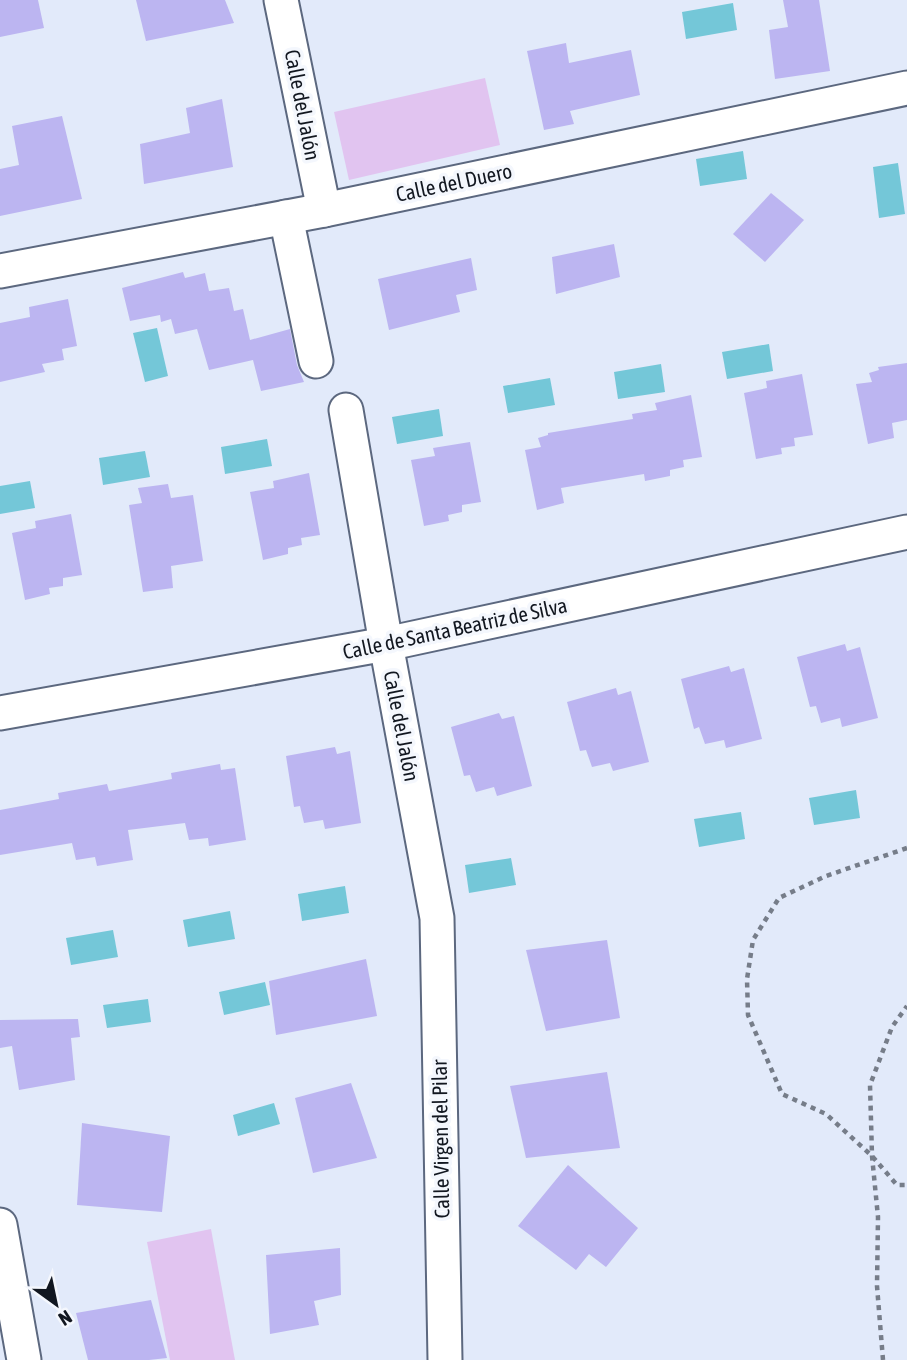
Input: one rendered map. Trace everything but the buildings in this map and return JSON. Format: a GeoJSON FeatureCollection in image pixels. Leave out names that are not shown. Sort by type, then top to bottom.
{"type":"FeatureCollection","features":[{"type":"Feature","properties":{"kind":"street","name":"Calle del Jalón"},"geometry":{"type":"LineString","coordinates":[[281,0],[324,210]]}},
{"type":"Feature","properties":{"kind":"street","name":"Calle del Duero"},"geometry":{"type":"LineString","coordinates":[[0,271],[324,210],[907,88]]}},
{"type":"Feature","properties":{"kind":"street"},"geometry":{"type":"LineString","coordinates":[[286,217],[316,361]]}},
{"type":"Feature","properties":{"kind":"street","name":"Calle del Jalón"},"geometry":{"type":"LineString","coordinates":[[346,410],[437,918]]}},
{"type":"Feature","properties":{"kind":"street","name":"Calle de Santa Beatriz de Silva"},"geometry":{"type":"LineString","coordinates":[[0,713],[386,645],[907,532]]}},
{"type":"Feature","properties":{"kind":"street","name":"Calle Virgen del Pilar"},"geometry":{"type":"LineString","coordinates":[[437,918],[445,1360]]}},
{"type":"Feature","properties":{"kind":"street"},"geometry":{"type":"LineString","coordinates":[[0,1225],[24,1360]]}},
{"type":"Feature","properties":{"kind":"path"},"geometry":{"type":"LineString","coordinates":[[907,848],[826,876],[779,898],[753,940],[747,979],[748,1015],[782,1094],[826,1114],[872,1156],[897,1185],[907,1185]]}},
{"type":"Feature","properties":{"kind":"path"},"geometry":{"type":"LineString","coordinates":[[883,1360],[877,1286],[878,1217],[872,1156],[870,1085],[892,1027],[907,1006]]}},
{"type":"Feature","properties":{"kind":"shaded area"},"geometry":{"type":"Polygon","coordinates":[[[485,78],[500,145],[349,180],[334,112],[485,78]]]}},
{"type":"Feature","properties":{"kind":"shaded area"},"geometry":{"type":"Polygon","coordinates":[[[211,1229],[235,1360],[170,1360],[147,1242],[211,1229]]]}},
{"type":"Feature","properties":{"kind":"water"},"geometry":{"type":"Polygon","coordinates":[[[733,3],[737,30],[686,39],[682,12],[733,3]]]}},
{"type":"Feature","properties":{"kind":"water"},"geometry":{"type":"Polygon","coordinates":[[[743,151],[747,179],[700,186],[696,159],[743,151]]]}},
{"type":"Feature","properties":{"kind":"water"},"geometry":{"type":"Polygon","coordinates":[[[898,163],[905,214],[879,218],[873,167],[898,163]]]}},
{"type":"Feature","properties":{"kind":"water"},"geometry":{"type":"Polygon","coordinates":[[[157,328],[168,376],[145,382],[133,333],[157,328]]]}},
{"type":"Feature","properties":{"kind":"water"},"geometry":{"type":"Polygon","coordinates":[[[769,344],[773,371],[727,379],[722,352],[769,344]]]}},
{"type":"Feature","properties":{"kind":"water"},"geometry":{"type":"Polygon","coordinates":[[[661,364],[665,392],[618,399],[614,372],[661,364]]]}},
{"type":"Feature","properties":{"kind":"water"},"geometry":{"type":"Polygon","coordinates":[[[550,378],[555,405],[508,413],[503,386],[550,378]]]}},
{"type":"Feature","properties":{"kind":"water"},"geometry":{"type":"Polygon","coordinates":[[[439,409],[443,436],[397,444],[392,417],[439,409]]]}},
{"type":"Feature","properties":{"kind":"water"},"geometry":{"type":"Polygon","coordinates":[[[267,439],[272,466],[225,474],[221,447],[267,439]]]}},
{"type":"Feature","properties":{"kind":"water"},"geometry":{"type":"Polygon","coordinates":[[[145,451],[150,477],[103,485],[99,458],[145,451]]]}},
{"type":"Feature","properties":{"kind":"water"},"geometry":{"type":"Polygon","coordinates":[[[30,481],[35,508],[0,514],[0,486],[30,481]]]}},
{"type":"Feature","properties":{"kind":"water"},"geometry":{"type":"Polygon","coordinates":[[[856,790],[860,818],[814,825],[809,798],[856,790]]]}},
{"type":"Feature","properties":{"kind":"water"},"geometry":{"type":"Polygon","coordinates":[[[741,812],[745,839],[699,847],[694,819],[741,812]]]}},
{"type":"Feature","properties":{"kind":"water"},"geometry":{"type":"Polygon","coordinates":[[[511,858],[516,885],[469,893],[465,865],[511,858]]]}},
{"type":"Feature","properties":{"kind":"water"},"geometry":{"type":"Polygon","coordinates":[[[345,886],[349,913],[302,921],[298,894],[345,886]]]}},
{"type":"Feature","properties":{"kind":"water"},"geometry":{"type":"Polygon","coordinates":[[[230,911],[235,939],[188,947],[183,920],[230,911]]]}},
{"type":"Feature","properties":{"kind":"water"},"geometry":{"type":"Polygon","coordinates":[[[113,930],[118,957],[71,965],[66,938],[113,930]]]}},
{"type":"Feature","properties":{"kind":"water"},"geometry":{"type":"Polygon","coordinates":[[[265,982],[270,1005],[224,1015],[219,992],[265,982]]]}},
{"type":"Feature","properties":{"kind":"water"},"geometry":{"type":"Polygon","coordinates":[[[148,999],[151,1022],[107,1028],[103,1005],[148,999]]]}},
{"type":"Feature","properties":{"kind":"water"},"geometry":{"type":"Polygon","coordinates":[[[274,1103],[280,1124],[238,1136],[233,1115],[274,1103]]]}}]}
